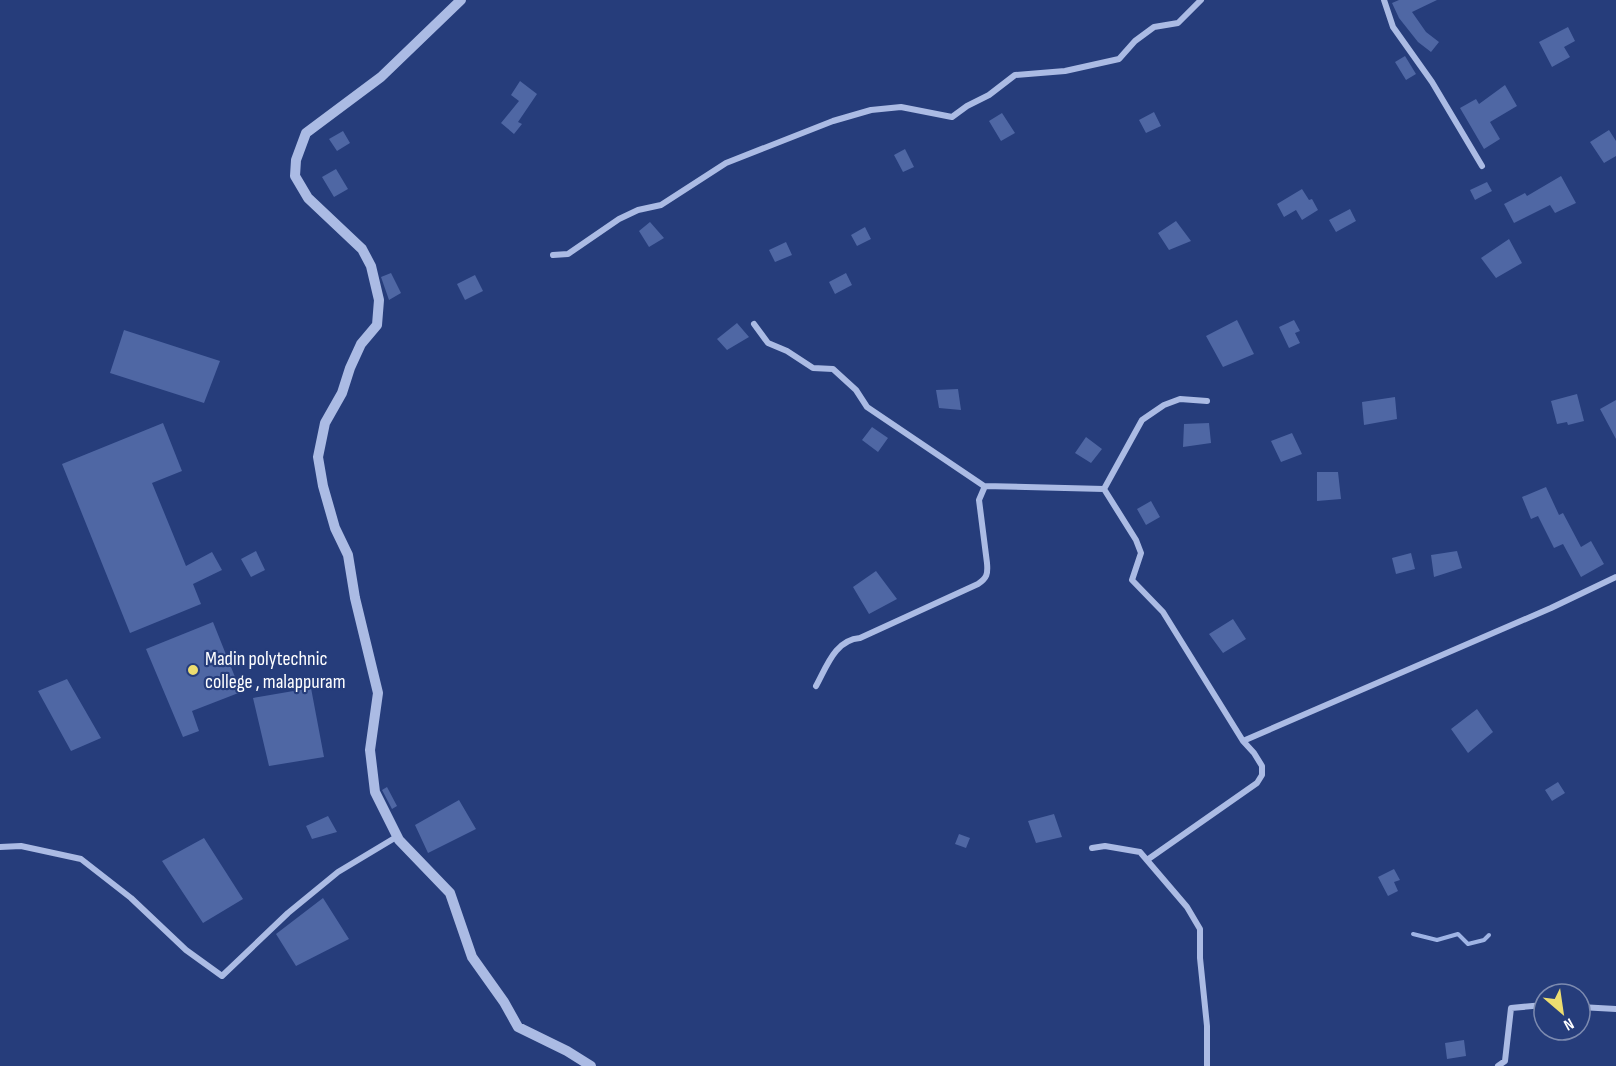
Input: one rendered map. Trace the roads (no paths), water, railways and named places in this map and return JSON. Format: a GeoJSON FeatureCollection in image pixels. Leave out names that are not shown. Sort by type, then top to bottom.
{"type":"FeatureCollection","features":[{"type":"Feature","properties":{"kind":"street"},"geometry":{"type":"LineString","coordinates":[[461,0],[381,77],[306,133],[296,160],[295,176],[308,198],[362,249],[371,266],[379,300],[377,325],[361,344],[342,393],[325,423],[318,457],[322,486],[335,528],[348,555],[355,598],[378,693],[370,750],[375,792],[399,840],[450,893],[472,957],[504,1002],[518,1027],[567,1051],[591,1066]]}},
{"type":"Feature","properties":{"kind":"street"},"geometry":{"type":"LineString","coordinates":[[553,255],[568,254],[620,219],[638,210],[661,204],[726,163],[833,121],[871,110],[901,107],[952,117],[990,94],[1015,75],[1065,71],[1119,59],[1136,41],[1154,27],[1178,22],[1201,0]]}},
{"type":"Feature","properties":{"kind":"street"},"geometry":{"type":"LineString","coordinates":[[1383,0],[1393,27],[1432,82],[1482,166]]}},
{"type":"Feature","properties":{"kind":"street"},"geometry":{"type":"LineString","coordinates":[[754,324],[768,343],[787,351],[813,368],[833,369],[856,390],[867,408],[985,486],[1104,489]]}},
{"type":"Feature","properties":{"kind":"street"},"geometry":{"type":"LineString","coordinates":[[1104,489],[1142,420],[1164,405],[1180,399],[1207,401]]}},
{"type":"Feature","properties":{"kind":"street"},"geometry":{"type":"LineString","coordinates":[[816,686],[842,643],[860,638],[986,579],[988,572],[979,500],[985,486]]}},
{"type":"Feature","properties":{"kind":"street"},"geometry":{"type":"LineString","coordinates":[[1104,489],[1136,540],[1141,553],[1132,580],[1163,612],[1262,766],[1262,775],[1257,783],[1147,860]]}},
{"type":"Feature","properties":{"kind":"street"},"geometry":{"type":"LineString","coordinates":[[1244,741],[1551,608],[1616,577]]}},
{"type":"Feature","properties":{"kind":"street"},"geometry":{"type":"LineString","coordinates":[[0,847],[21,846],[81,859],[131,898],[186,950],[222,976],[288,913],[338,872],[399,836]]}},
{"type":"Feature","properties":{"kind":"street"},"geometry":{"type":"LineString","coordinates":[[1092,848],[1105,846],[1140,852],[1187,907],[1200,928],[1207,1066]]}},
{"type":"Feature","properties":{"kind":"street"},"geometry":{"type":"LineString","coordinates":[[1498,1066],[1505,1061],[1511,1008],[1532,1006]]}},
{"type":"Feature","properties":{"kind":"street"},"geometry":{"type":"LineString","coordinates":[[1592,1008],[1616,1009]]}},
{"type":"Feature","properties":{"kind":"waterway"},"geometry":{"type":"LineString","coordinates":[[1413,934],[1437,940],[1458,934],[1468,944],[1484,940],[1489,935]]}},
{"type":"Feature","properties":{"kind":"place","name":"Madin polytechnic college , malappuram"},"geometry":{"type":"Point","coordinates":[193,670]}}]}
